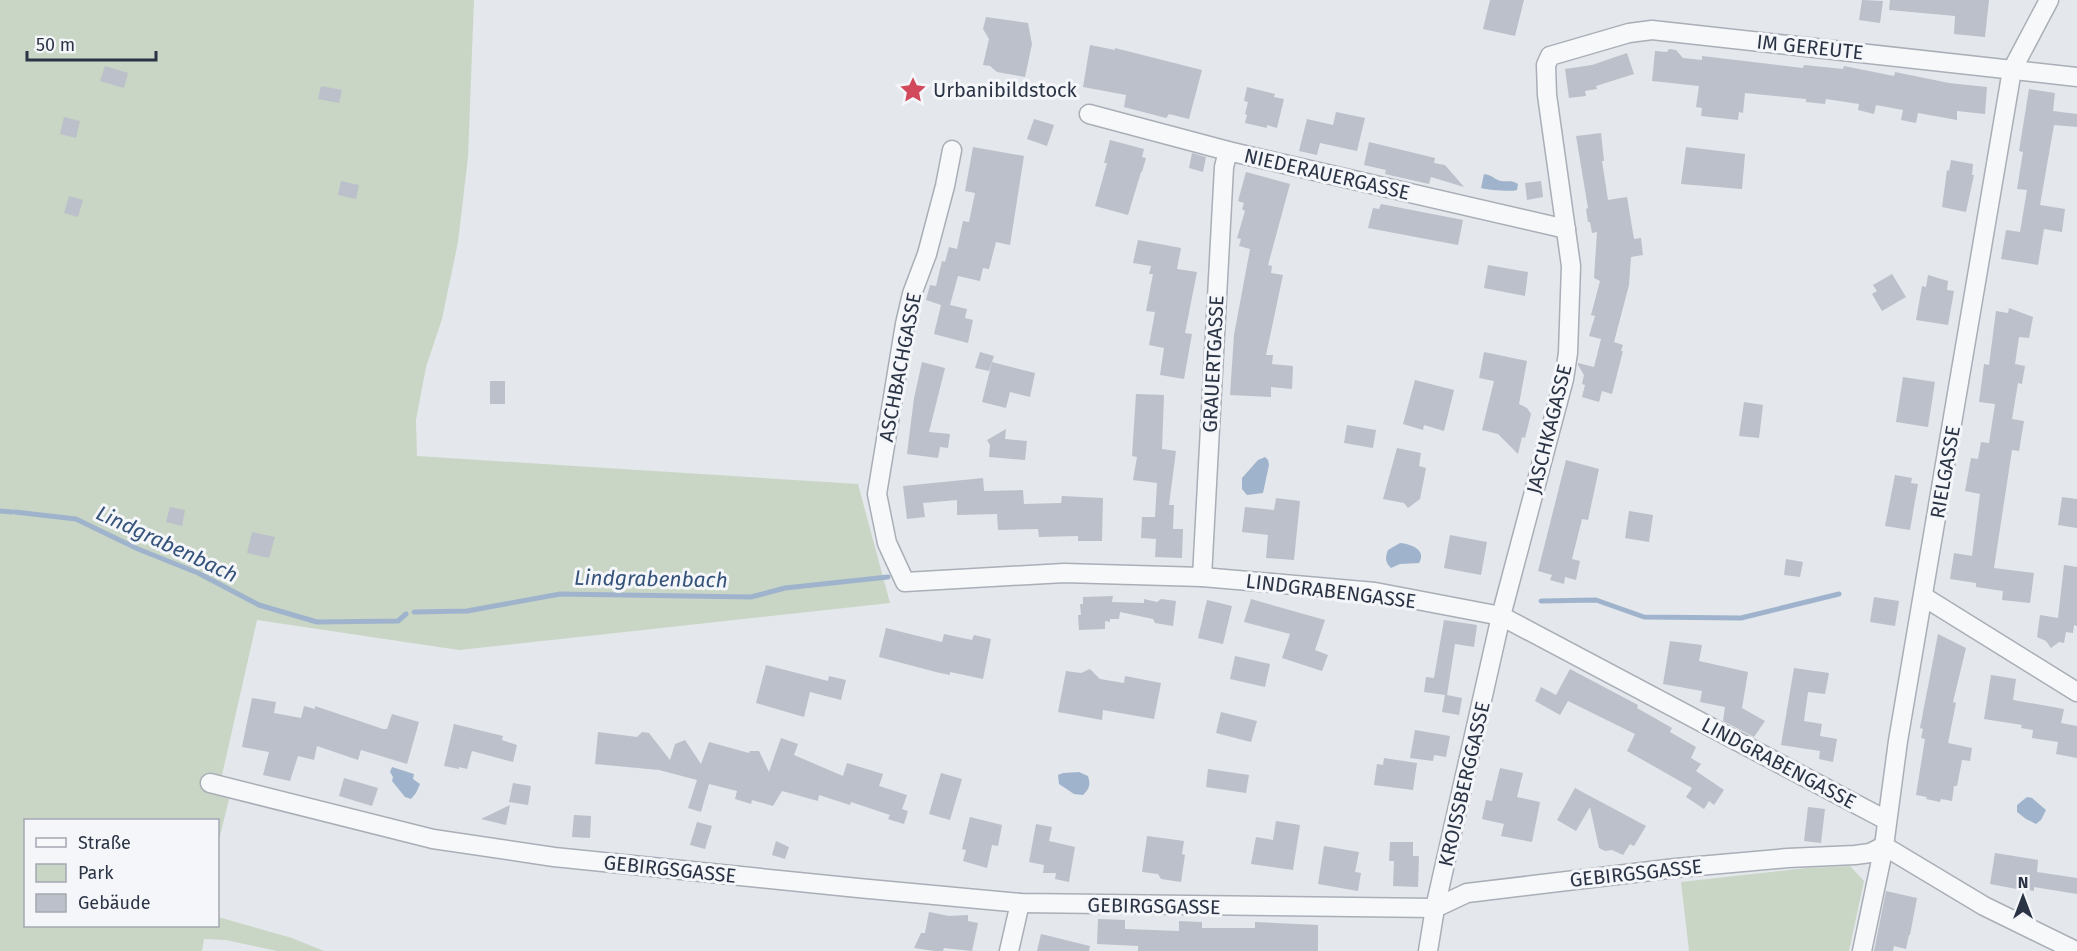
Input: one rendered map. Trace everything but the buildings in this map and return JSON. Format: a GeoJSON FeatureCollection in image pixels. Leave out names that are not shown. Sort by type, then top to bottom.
{"type":"FeatureCollection","features":[{"type":"Feature","properties":{"kind":"street","name":"RIELGASSE"},"geometry":{"type":"LineString","coordinates":[[1862,951],[1884,846],[1886,820],[2012,70],[2049,0]]}},
{"type":"Feature","properties":{"kind":"street","name":"IM GEREUTE"},"geometry":{"type":"LineString","coordinates":[[1548,60],[1554,54],[1629,33],[1652,30],[2077,77]]}},
{"type":"Feature","properties":{"kind":"street","name":"JASCHKAGASSE"},"geometry":{"type":"LineString","coordinates":[[1501,616],[1564,379],[1568,353],[1571,266],[1547,95],[1545,73],[1548,60]]}},
{"type":"Feature","properties":{"kind":"street","name":"NIEDERAUERGASSE"},"geometry":{"type":"LineString","coordinates":[[1089,114],[1228,151],[1566,229]]}},
{"type":"Feature","properties":{"kind":"street","name":"ASCHBACHGASSE"},"geometry":{"type":"LineString","coordinates":[[905,582],[887,543],[877,494],[905,324],[912,294],[927,254],[952,150]]}},
{"type":"Feature","properties":{"kind":"street","name":"GRAUERTGASSE"},"geometry":{"type":"LineString","coordinates":[[1203,577],[1219,248],[1224,167],[1228,151]]}},
{"type":"Feature","properties":{"kind":"street","name":"LINDGRABENGASSE"},"geometry":{"type":"LineString","coordinates":[[905,582],[1064,573],[1203,577],[1375,592],[1501,616],[1886,820]]}},
{"type":"Feature","properties":{"kind":"street"},"geometry":{"type":"LineString","coordinates":[[1924,597],[2077,692]]}},
{"type":"Feature","properties":{"kind":"street","name":"KROISSBERGGASSE"},"geometry":{"type":"LineString","coordinates":[[1428,951],[1501,616]]}},
{"type":"Feature","properties":{"kind":"street","name":"GEBIRGSGASSE"},"geometry":{"type":"LineString","coordinates":[[210,783],[433,839],[554,856],[1020,903],[1436,908],[1467,893],[1676,868],[1788,858],[1855,855],[1870,853],[1884,846]]}},
{"type":"Feature","properties":{"kind":"street"},"geometry":{"type":"LineString","coordinates":[[1884,846],[1984,906],[2076,951]]}},
{"type":"Feature","properties":{"kind":"street"},"geometry":{"type":"LineString","coordinates":[[1009,951],[1020,903]]}},
{"type":"Feature","properties":{"kind":"green space"},"geometry":{"type":"Polygon","coordinates":[[[0,0],[474,0],[468,157],[458,242],[442,319],[426,367],[416,420],[417,456],[858,484],[890,603],[459,650],[257,620],[222,775],[230,795],[219,840],[219,819],[24,819],[24,927],[219,927],[219,917],[292,938],[324,951],[277,951],[226,940],[204,939],[202,951],[0,951],[0,0]]]}},
{"type":"Feature","properties":{"kind":"green space"},"geometry":{"type":"Polygon","coordinates":[[[1850,866],[1864,881],[1849,951],[1689,951],[1681,882],[1806,868],[1850,866]]]}},
{"type":"Feature","properties":{"kind":"water"},"geometry":{"type":"Polygon","coordinates":[[[1484,174],[1501,181],[1518,184],[1517,190],[1499,191],[1481,188],[1484,174]]]}},
{"type":"Feature","properties":{"kind":"water"},"geometry":{"type":"Polygon","coordinates":[[[1265,457],[1269,465],[1263,493],[1247,495],[1242,489],[1242,478],[1258,460],[1265,457]]]}},
{"type":"Feature","properties":{"kind":"water"},"geometry":{"type":"Polygon","coordinates":[[[1400,543],[1417,548],[1421,555],[1419,563],[1400,564],[1391,568],[1386,555],[1388,550],[1400,543]]]}},
{"type":"Feature","properties":{"kind":"water"},"geometry":{"type":"Polygon","coordinates":[[[392,767],[414,774],[413,779],[420,784],[411,799],[405,797],[392,781],[393,777],[390,772],[392,767]]]}},
{"type":"Feature","properties":{"kind":"water"},"geometry":{"type":"Polygon","coordinates":[[[1079,772],[1088,776],[1089,779],[1089,787],[1083,795],[1074,794],[1059,784],[1058,775],[1079,772]]]}},
{"type":"Feature","properties":{"kind":"water"},"geometry":{"type":"Polygon","coordinates":[[[2027,797],[2032,798],[2046,810],[2036,824],[2017,812],[2017,805],[2027,797]]]}},
{"type":"Feature","properties":{"kind":"waterway","name":"Lindgrabenbach"},"geometry":{"type":"LineString","coordinates":[[0,511],[12,512]]}},
{"type":"Feature","properties":{"kind":"waterway","name":"Lindgrabenbach"},"geometry":{"type":"LineString","coordinates":[[15,512],[76,519],[138,549],[198,573],[259,605],[317,622],[398,621],[406,614]]}},
{"type":"Feature","properties":{"kind":"waterway","name":"Lindgrabenbach"},"geometry":{"type":"LineString","coordinates":[[414,612],[467,611],[560,594],[751,597],[785,588],[888,577]]}},
{"type":"Feature","properties":{"kind":"waterway","name":"Lindgrabenbach"},"geometry":{"type":"LineString","coordinates":[[1541,601],[1596,600],[1644,617],[1741,618],[1839,594]]}},
{"type":"Feature","properties":{"kind":"place","name":"Urbanibildstock"},"geometry":{"type":"Point","coordinates":[913,90]}}]}
